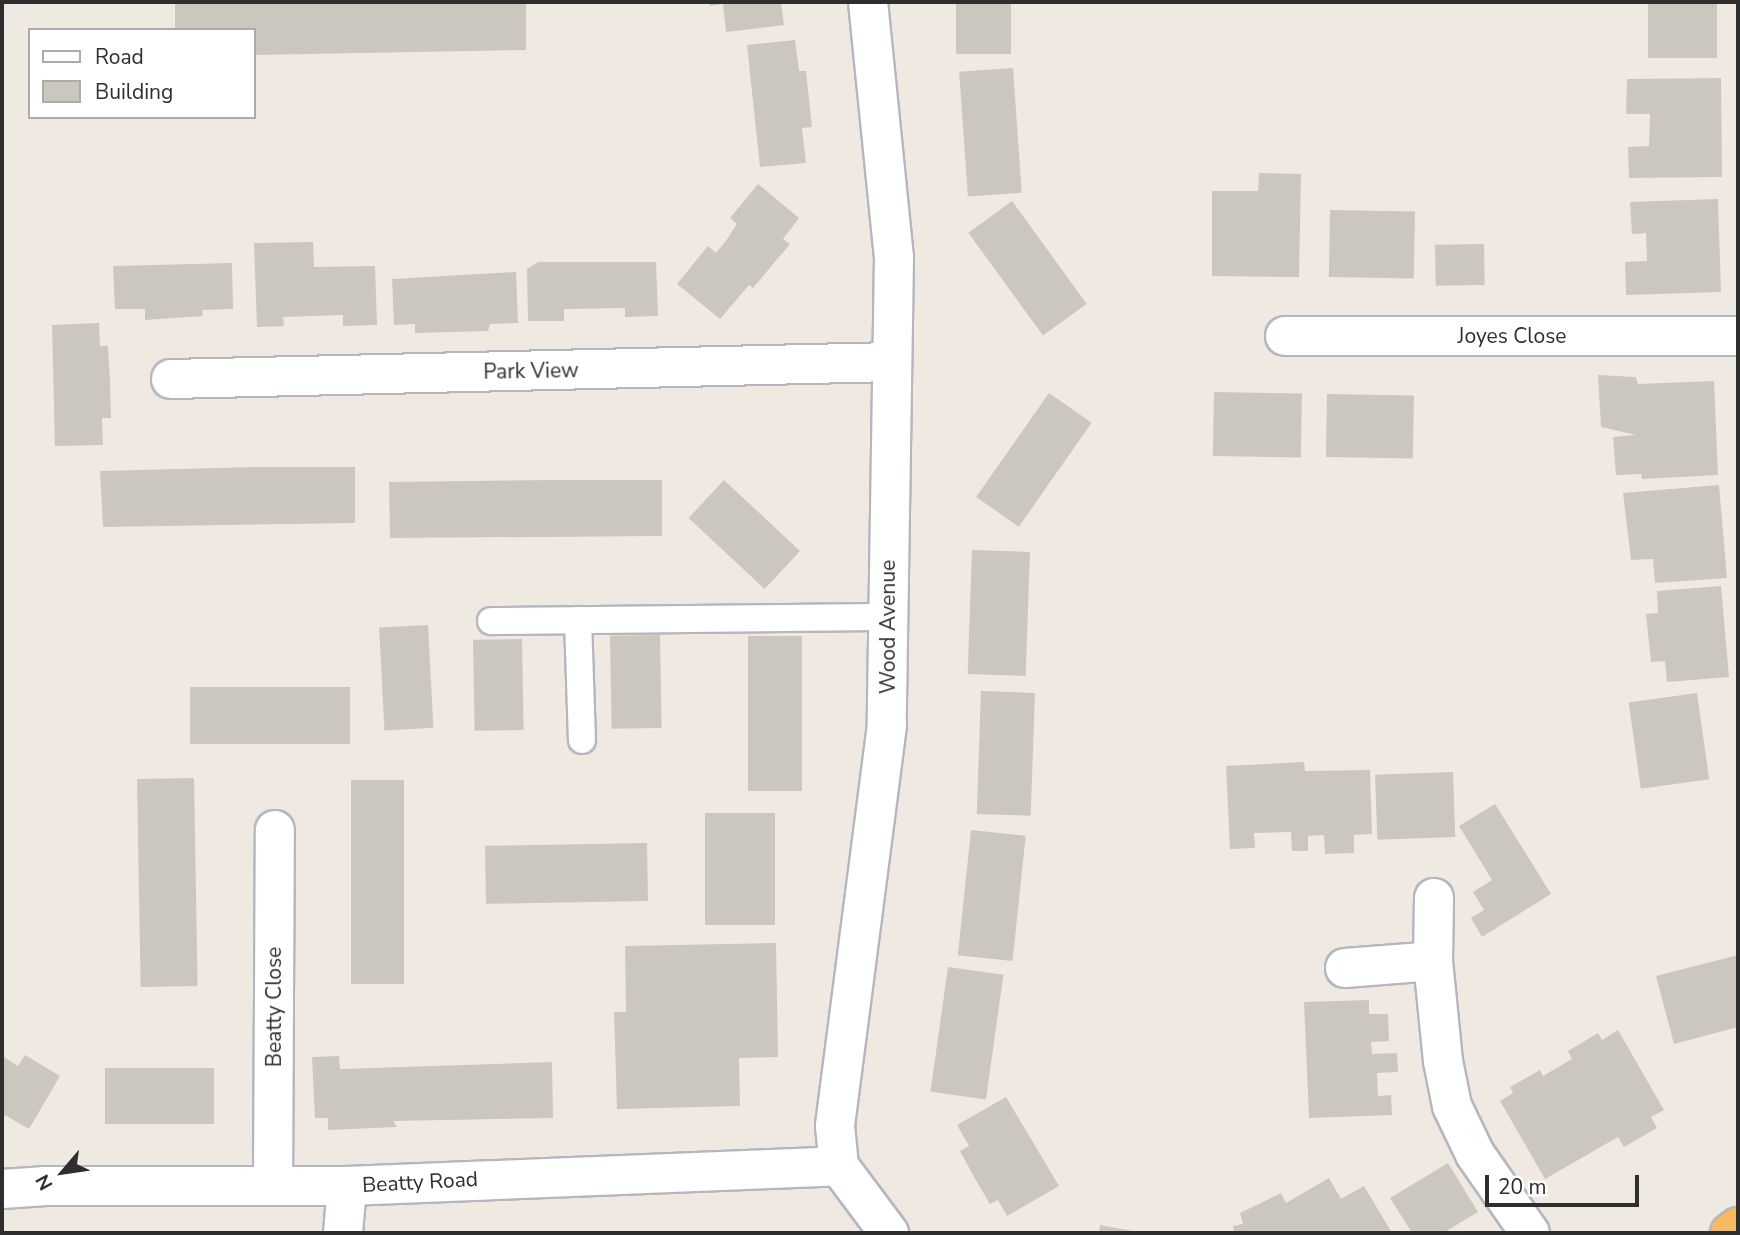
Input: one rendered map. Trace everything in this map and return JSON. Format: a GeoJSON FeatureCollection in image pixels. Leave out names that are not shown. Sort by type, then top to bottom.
{"type":"FeatureCollection","features":[{"type":"Feature","properties":{"kind":"highway"},"geometry":{"type":"LineString","coordinates":[[1730,1233],[1738,1227]]}},
{"type":"Feature","properties":{"kind":"street","name":"Wood Avenue"},"geometry":{"type":"LineString","coordinates":[[839,1166],[835,1126],[887,725],[894,257],[868,2]]}},
{"type":"Feature","properties":{"kind":"street","name":"Joyes Close"},"geometry":{"type":"LineString","coordinates":[[1285,335],[1738,336]]}},
{"type":"Feature","properties":{"kind":"street","name":"Park View"},"geometry":{"type":"LineString","coordinates":[[171,380],[891,362]]}},
{"type":"Feature","properties":{"kind":"street","name":"Beatty Close"},"geometry":{"type":"LineString","coordinates":[[273,1185],[275,830]]}},
{"type":"Feature","properties":{"kind":"street"},"geometry":{"type":"LineString","coordinates":[[1434,898],[1433,961],[1443,1061],[1452,1106],[1475,1154],[1530,1233]]}},
{"type":"Feature","properties":{"kind":"street"},"geometry":{"type":"LineString","coordinates":[[1345,968],[1433,961]]}},
{"type":"Feature","properties":{"kind":"street","name":"Beatty Road"},"geometry":{"type":"LineString","coordinates":[[2,1189],[46,1186],[346,1186],[546,1175],[839,1166]]}},
{"type":"Feature","properties":{"kind":"street"},"geometry":{"type":"LineString","coordinates":[[839,1166],[889,1233]]}},
{"type":"Feature","properties":{"kind":"street"},"geometry":{"type":"LineString","coordinates":[[343,1233],[346,1186]]}},
{"type":"Feature","properties":{"kind":"lane"},"geometry":{"type":"LineString","coordinates":[[491,621],[888,617]]}},
{"type":"Feature","properties":{"kind":"lane"},"geometry":{"type":"LineString","coordinates":[[578,620],[582,740]]}},
{"type":"Feature","properties":{"kind":"building"},"geometry":{"type":"Polygon","coordinates":[[[175,2],[526,2],[526,50],[256,55],[256,28],[175,28],[175,2]]]}},
{"type":"Feature","properties":{"kind":"building"},"geometry":{"type":"Polygon","coordinates":[[[709,2],[781,2],[784,25],[726,32],[723,4],[710,6],[709,2]]]}},
{"type":"Feature","properties":{"kind":"building"},"geometry":{"type":"Polygon","coordinates":[[[956,2],[1011,2],[1011,54],[956,54],[956,2]]]}},
{"type":"Feature","properties":{"kind":"building"},"geometry":{"type":"Polygon","coordinates":[[[1648,2],[1717,2],[1717,58],[1648,58],[1648,2]]]}},
{"type":"Feature","properties":{"kind":"building"},"geometry":{"type":"Polygon","coordinates":[[[795,40],[799,71],[806,71],[812,127],[802,128],[806,163],[760,167],[747,45],[795,40]]]}},
{"type":"Feature","properties":{"kind":"building"},"geometry":{"type":"Polygon","coordinates":[[[1013,68],[1022,193],[968,196],[959,72],[1013,68]]]}},
{"type":"Feature","properties":{"kind":"building"},"geometry":{"type":"Polygon","coordinates":[[[1721,78],[1722,177],[1629,178],[1628,147],[1649,146],[1650,114],[1626,114],[1627,79],[1721,78]]]}},
{"type":"Feature","properties":{"kind":"building"},"geometry":{"type":"Polygon","coordinates":[[[1259,173],[1301,174],[1299,277],[1212,276],[1212,191],[1258,191],[1259,173]]]}},
{"type":"Feature","properties":{"kind":"building"},"geometry":{"type":"Polygon","coordinates":[[[758,184],[799,218],[783,239],[790,244],[753,288],[749,285],[720,319],[677,284],[708,246],[716,253],[725,242],[737,224],[730,218],[758,184]]]}},
{"type":"Feature","properties":{"kind":"building"},"geometry":{"type":"Polygon","coordinates":[[[1718,199],[1721,292],[1626,295],[1625,262],[1647,261],[1646,233],[1632,234],[1630,202],[1718,199]]]}},
{"type":"Feature","properties":{"kind":"building"},"geometry":{"type":"Polygon","coordinates":[[[1012,201],[1087,304],[1043,335],[968,233],[1012,201]]]}},
{"type":"Feature","properties":{"kind":"building"},"geometry":{"type":"Polygon","coordinates":[[[1330,210],[1415,211],[1414,278],[1329,277],[1330,210]]]}},
{"type":"Feature","properties":{"kind":"building"},"geometry":{"type":"Polygon","coordinates":[[[313,242],[314,267],[375,266],[377,325],[343,326],[343,315],[283,317],[284,326],[257,327],[254,243],[313,242]]]}},
{"type":"Feature","properties":{"kind":"building"},"geometry":{"type":"Polygon","coordinates":[[[1484,244],[1485,285],[1436,286],[1435,245],[1484,244]]]}},
{"type":"Feature","properties":{"kind":"building"},"geometry":{"type":"Polygon","coordinates":[[[538,262],[656,262],[658,316],[625,317],[625,308],[564,309],[564,321],[528,321],[527,269],[538,262]]]}},
{"type":"Feature","properties":{"kind":"building"},"geometry":{"type":"Polygon","coordinates":[[[232,263],[233,309],[202,310],[203,316],[145,320],[145,309],[115,309],[113,266],[232,263]]]}},
{"type":"Feature","properties":{"kind":"building"},"geometry":{"type":"Polygon","coordinates":[[[516,272],[518,323],[490,324],[488,331],[415,333],[415,324],[394,325],[392,279],[516,272]]]}},
{"type":"Feature","properties":{"kind":"building"},"geometry":{"type":"Polygon","coordinates":[[[99,323],[100,346],[108,346],[110,382],[111,418],[102,418],[103,445],[55,446],[52,325],[99,323]]]}},
{"type":"Feature","properties":{"kind":"building"},"geometry":{"type":"Polygon","coordinates":[[[1598,375],[1636,377],[1638,384],[1714,381],[1718,475],[1642,479],[1641,474],[1616,475],[1613,437],[1636,435],[1601,427],[1598,375]]]}},
{"type":"Feature","properties":{"kind":"building"},"geometry":{"type":"Polygon","coordinates":[[[1214,392],[1302,394],[1301,458],[1213,456],[1214,392]]]}},
{"type":"Feature","properties":{"kind":"building"},"geometry":{"type":"Polygon","coordinates":[[[1049,393],[1092,423],[1019,527],[976,497],[1049,393]]]}},
{"type":"Feature","properties":{"kind":"building"},"geometry":{"type":"Polygon","coordinates":[[[1327,394],[1414,396],[1413,459],[1326,457],[1327,394]]]}},
{"type":"Feature","properties":{"kind":"building"},"geometry":{"type":"Polygon","coordinates":[[[355,467],[355,523],[103,527],[100,471],[355,467]]]}},
{"type":"Feature","properties":{"kind":"building"},"geometry":{"type":"Polygon","coordinates":[[[662,480],[662,536],[390,538],[389,482],[662,480]]]}},
{"type":"Feature","properties":{"kind":"building"},"geometry":{"type":"Polygon","coordinates":[[[724,480],[800,551],[765,589],[689,518],[724,480]]]}},
{"type":"Feature","properties":{"kind":"building"},"geometry":{"type":"Polygon","coordinates":[[[1719,485],[1727,578],[1655,583],[1653,559],[1631,560],[1623,493],[1719,485]]]}},
{"type":"Feature","properties":{"kind":"building"},"geometry":{"type":"Polygon","coordinates":[[[972,550],[1030,552],[1026,676],[968,674],[972,550]]]}},
{"type":"Feature","properties":{"kind":"building"},"geometry":{"type":"Polygon","coordinates":[[[1721,586],[1729,677],[1667,682],[1665,661],[1651,662],[1646,614],[1658,613],[1657,591],[1721,586]]]}},
{"type":"Feature","properties":{"kind":"building"},"geometry":{"type":"Polygon","coordinates":[[[428,625],[433,728],[384,730],[379,628],[428,625]]]}},
{"type":"Feature","properties":{"kind":"building"},"geometry":{"type":"Polygon","coordinates":[[[660,635],[662,728],[612,729],[610,636],[660,635]]]}},
{"type":"Feature","properties":{"kind":"building"},"geometry":{"type":"Polygon","coordinates":[[[748,636],[802,636],[802,791],[748,791],[748,636]]]}},
{"type":"Feature","properties":{"kind":"building"},"geometry":{"type":"Polygon","coordinates":[[[522,639],[524,730],[475,731],[473,640],[522,639]]]}},
{"type":"Feature","properties":{"kind":"building"},"geometry":{"type":"Polygon","coordinates":[[[190,687],[350,687],[350,744],[190,744],[190,687]]]}},
{"type":"Feature","properties":{"kind":"building"},"geometry":{"type":"Polygon","coordinates":[[[981,691],[1035,693],[1031,816],[977,814],[981,691]]]}},
{"type":"Feature","properties":{"kind":"building"},"geometry":{"type":"Polygon","coordinates":[[[1697,693],[1709,779],[1641,789],[1629,703],[1697,693]]]}},
{"type":"Feature","properties":{"kind":"building"},"geometry":{"type":"Polygon","coordinates":[[[1304,762],[1305,771],[1370,770],[1372,834],[1354,835],[1354,853],[1325,854],[1324,835],[1308,836],[1308,851],[1292,851],[1291,832],[1254,833],[1255,848],[1230,849],[1226,766],[1304,762]]]}},
{"type":"Feature","properties":{"kind":"building"},"geometry":{"type":"Polygon","coordinates":[[[1453,772],[1455,837],[1377,840],[1375,775],[1453,772]]]}},
{"type":"Feature","properties":{"kind":"building"},"geometry":{"type":"Polygon","coordinates":[[[194,778],[198,986],[141,987],[137,779],[194,778]]]}},
{"type":"Feature","properties":{"kind":"building"},"geometry":{"type":"Polygon","coordinates":[[[351,780],[404,780],[404,984],[351,984],[351,780]]]}},
{"type":"Feature","properties":{"kind":"building"},"geometry":{"type":"Polygon","coordinates":[[[1495,804],[1551,894],[1482,937],[1471,918],[1484,910],[1473,892],[1492,880],[1459,826],[1495,804]]]}},
{"type":"Feature","properties":{"kind":"building"},"geometry":{"type":"Polygon","coordinates":[[[705,813],[775,813],[775,925],[705,925],[705,813]]]}},
{"type":"Feature","properties":{"kind":"building"},"geometry":{"type":"Polygon","coordinates":[[[971,830],[1026,836],[1013,961],[958,955],[971,830]]]}},
{"type":"Feature","properties":{"kind":"building"},"geometry":{"type":"Polygon","coordinates":[[[647,843],[648,901],[486,904],[485,846],[647,843]]]}},
{"type":"Feature","properties":{"kind":"building"},"geometry":{"type":"Polygon","coordinates":[[[776,943],[778,1057],[739,1058],[740,1106],[617,1109],[614,1012],[626,1012],[625,946],[776,943]]]}},
{"type":"Feature","properties":{"kind":"building"},"geometry":{"type":"Polygon","coordinates":[[[1738,955],[1738,1027],[1674,1044],[1656,976],[1738,955]]]}},
{"type":"Feature","properties":{"kind":"building"},"geometry":{"type":"Polygon","coordinates":[[[948,967],[1003,975],[986,1100],[930,1092],[948,967]]]}},
{"type":"Feature","properties":{"kind":"building"},"geometry":{"type":"Polygon","coordinates":[[[1369,1000],[1369,1014],[1388,1014],[1389,1041],[1371,1042],[1372,1054],[1397,1053],[1398,1072],[1377,1073],[1378,1096],[1391,1095],[1392,1115],[1309,1118],[1304,1002],[1369,1000]]]}},
{"type":"Feature","properties":{"kind":"building"},"geometry":{"type":"Polygon","coordinates":[[[1618,1030],[1664,1110],[1651,1117],[1657,1128],[1624,1147],[1618,1137],[1545,1179],[1500,1101],[1513,1093],[1510,1087],[1540,1070],[1543,1076],[1572,1059],[1568,1051],[1598,1033],[1602,1040],[1618,1030]]]}},
{"type":"Feature","properties":{"kind":"building"},"geometry":{"type":"Polygon","coordinates":[[[25,1055],[60,1076],[29,1129],[5,1115],[2,1120],[2,1056],[18,1066],[25,1055]]]}},
{"type":"Feature","properties":{"kind":"building"},"geometry":{"type":"Polygon","coordinates":[[[339,1056],[340,1069],[552,1062],[553,1118],[393,1121],[397,1127],[328,1130],[328,1118],[315,1118],[312,1057],[339,1056]]]}},
{"type":"Feature","properties":{"kind":"building"},"geometry":{"type":"Polygon","coordinates":[[[105,1068],[214,1068],[214,1124],[105,1124],[105,1068]]]}},
{"type":"Feature","properties":{"kind":"building"},"geometry":{"type":"Polygon","coordinates":[[[1006,1097],[1059,1186],[1007,1216],[998,1200],[990,1204],[974,1177],[960,1151],[969,1146],[957,1125],[1006,1097]]]}},
{"type":"Feature","properties":{"kind":"building"},"geometry":{"type":"Polygon","coordinates":[[[1448,1163],[1478,1212],[1443,1233],[1412,1233],[1390,1198],[1448,1163]]]}},
{"type":"Feature","properties":{"kind":"building"},"geometry":{"type":"Polygon","coordinates":[[[1329,1178],[1341,1199],[1364,1186],[1392,1233],[1234,1233],[1233,1226],[1243,1224],[1240,1213],[1281,1193],[1286,1203],[1329,1178]]]}},
{"type":"Feature","properties":{"kind":"building"},"geometry":{"type":"Polygon","coordinates":[[[1100,1225],[1138,1232],[1138,1233],[1099,1233],[1100,1225]]]}}]}
